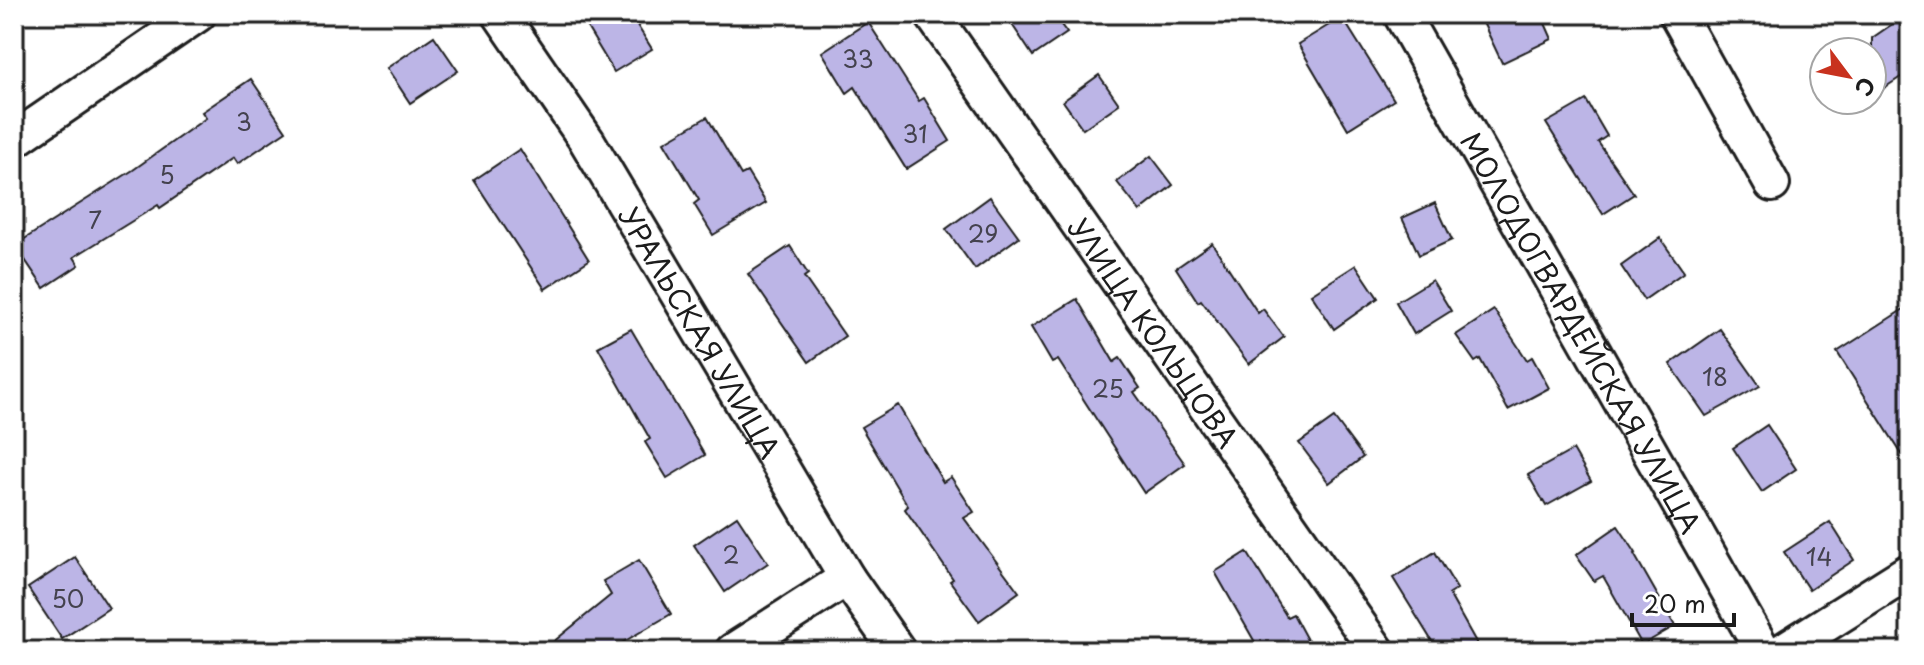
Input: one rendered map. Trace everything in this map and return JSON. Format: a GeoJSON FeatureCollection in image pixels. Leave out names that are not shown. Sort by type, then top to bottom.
{"type":"FeatureCollection","features":[{"type":"Feature","properties":{"kind":"street"},"geometry":{"type":"LineString","coordinates":[[14,140],[198,14]]}},
{"type":"Feature","properties":{"kind":"street","name":"УРАЛЬСКАЯ УЛИЦА"},"geometry":{"type":"LineString","coordinates":[[500,14],[587,141],[847,578],[898,651]]}},
{"type":"Feature","properties":{"kind":"street","name":"УЛИЦА КОЛЬЦОВА"},"geometry":{"type":"LineString","coordinates":[[932,14],[1377,651]]}},
{"type":"Feature","properties":{"kind":"street","name":"МОЛОДОГВАРДЕЙСКАЯ УЛИЦА"},"geometry":{"type":"LineString","coordinates":[[1401,14],[1763,651]]}},
{"type":"Feature","properties":{"kind":"street"},"geometry":{"type":"LineString","coordinates":[[1677,14],[1772,184]]}},
{"type":"Feature","properties":{"kind":"street"},"geometry":{"type":"LineString","coordinates":[[1783,651],[1910,571]]}},
{"type":"Feature","properties":{"kind":"street"},"geometry":{"type":"LineString","coordinates":[[733,651],[847,578]]}},
{"type":"Feature","properties":{"kind":"building"},"geometry":{"type":"Polygon","coordinates":[[[602,14],[630,14],[652,49],[614,72],[585,24],[602,14]]]}},
{"type":"Feature","properties":{"kind":"building"},"geometry":{"type":"Polygon","coordinates":[[[1005,14],[1053,14],[1067,33],[1033,56],[1005,14]]]}},
{"type":"Feature","properties":{"kind":"building"},"geometry":{"type":"Polygon","coordinates":[[[1479,14],[1541,14],[1552,39],[1502,63],[1479,14]]]}},
{"type":"Feature","properties":{"kind":"building"},"geometry":{"type":"Polygon","coordinates":[[[1910,14],[1910,71],[1888,85],[1888,36],[1875,36],[1910,14]]]}},
{"type":"Feature","properties":{"kind":"building"},"geometry":{"type":"Polygon","coordinates":[[[1342,17],[1394,100],[1348,129],[1298,44],[1342,17]]]}},
{"type":"Feature","properties":{"kind":"building"},"geometry":{"type":"Polygon","coordinates":[[[868,22],[919,101],[924,98],[950,141],[906,169],[855,87],[847,93],[822,52],[868,22]]]}},
{"type":"Feature","properties":{"kind":"building"},"geometry":{"type":"Polygon","coordinates":[[[434,36],[458,71],[410,103],[387,68],[434,36]]]}},
{"type":"Feature","properties":{"kind":"building"},"geometry":{"type":"Polygon","coordinates":[[[1099,75],[1119,104],[1083,129],[1063,101],[1099,75]]]}},
{"type":"Feature","properties":{"kind":"building"},"geometry":{"type":"Polygon","coordinates":[[[251,79],[286,131],[237,164],[233,158],[160,208],[158,205],[74,257],[79,265],[44,288],[15,245],[133,170],[206,118],[202,112],[251,79]]]}},
{"type":"Feature","properties":{"kind":"building"},"geometry":{"type":"Polygon","coordinates":[[[1586,100],[1607,136],[1598,142],[1634,194],[1603,214],[1546,123],[1586,100]]]}},
{"type":"Feature","properties":{"kind":"building"},"geometry":{"type":"Polygon","coordinates":[[[707,117],[741,175],[747,172],[766,203],[713,235],[694,204],[699,200],[664,142],[707,117]]]}},
{"type":"Feature","properties":{"kind":"building"},"geometry":{"type":"Polygon","coordinates":[[[520,149],[589,260],[545,289],[474,180],[520,149]]]}},
{"type":"Feature","properties":{"kind":"building"},"geometry":{"type":"Polygon","coordinates":[[[1151,156],[1173,185],[1140,211],[1117,182],[1151,156]]]}},
{"type":"Feature","properties":{"kind":"building"},"geometry":{"type":"Polygon","coordinates":[[[990,197],[1019,237],[975,269],[946,229],[990,197]]]}},
{"type":"Feature","properties":{"kind":"building"},"geometry":{"type":"Polygon","coordinates":[[[1435,203],[1452,240],[1419,255],[1402,218],[1435,203]]]}},
{"type":"Feature","properties":{"kind":"building"},"geometry":{"type":"Polygon","coordinates":[[[1660,238],[1684,272],[1644,300],[1621,266],[1660,238]]]}},
{"type":"Feature","properties":{"kind":"building"},"geometry":{"type":"Polygon","coordinates":[[[1212,243],[1258,313],[1263,309],[1284,337],[1249,364],[1201,300],[1198,302],[1176,268],[1212,243]]]}},
{"type":"Feature","properties":{"kind":"building"},"geometry":{"type":"Polygon","coordinates":[[[790,246],[808,274],[804,277],[845,336],[809,362],[748,274],[790,246]]]}},
{"type":"Feature","properties":{"kind":"building"},"geometry":{"type":"Polygon","coordinates":[[[1356,265],[1378,298],[1334,329],[1311,294],[1356,265]]]}},
{"type":"Feature","properties":{"kind":"building"},"geometry":{"type":"Polygon","coordinates":[[[1432,280],[1451,311],[1414,334],[1396,302],[1432,280]]]}},
{"type":"Feature","properties":{"kind":"building"},"geometry":{"type":"Polygon","coordinates":[[[1077,299],[1114,362],[1120,358],[1140,388],[1134,392],[1185,464],[1144,493],[1058,360],[1052,363],[1031,327],[1077,299]]]}},
{"type":"Feature","properties":{"kind":"building"},"geometry":{"type":"Polygon","coordinates":[[[1910,305],[1910,467],[1837,352],[1910,305]]]}},
{"type":"Feature","properties":{"kind":"building"},"geometry":{"type":"Polygon","coordinates":[[[1494,310],[1527,360],[1532,357],[1549,388],[1508,410],[1480,359],[1475,362],[1456,335],[1494,310]]]}},
{"type":"Feature","properties":{"kind":"building"},"geometry":{"type":"Polygon","coordinates":[[[631,329],[705,455],[667,478],[645,442],[650,439],[598,347],[631,329]]]}},
{"type":"Feature","properties":{"kind":"building"},"geometry":{"type":"Polygon","coordinates":[[[1720,329],[1760,386],[1706,416],[1670,364],[1720,329]]]}},
{"type":"Feature","properties":{"kind":"building"},"geometry":{"type":"Polygon","coordinates":[[[898,405],[943,482],[951,477],[974,512],[964,518],[1019,592],[979,621],[905,509],[908,506],[861,427],[898,405]]]}},
{"type":"Feature","properties":{"kind":"building"},"geometry":{"type":"Polygon","coordinates":[[[1334,418],[1363,457],[1329,483],[1299,443],[1334,418]]]}},
{"type":"Feature","properties":{"kind":"building"},"geometry":{"type":"Polygon","coordinates":[[[1767,425],[1796,469],[1762,492],[1733,448],[1767,425]]]}},
{"type":"Feature","properties":{"kind":"building"},"geometry":{"type":"Polygon","coordinates":[[[1573,450],[1591,481],[1546,506],[1528,475],[1573,450]]]}},
{"type":"Feature","properties":{"kind":"building"},"geometry":{"type":"Polygon","coordinates":[[[737,516],[768,563],[725,592],[694,545],[737,516]]]}},
{"type":"Feature","properties":{"kind":"building"},"geometry":{"type":"Polygon","coordinates":[[[1830,522],[1854,560],[1809,590],[1784,552],[1830,522]]]}},
{"type":"Feature","properties":{"kind":"building"},"geometry":{"type":"Polygon","coordinates":[[[1618,526],[1675,626],[1642,645],[1603,576],[1594,581],[1576,555],[1618,526]]]}},
{"type":"Feature","properties":{"kind":"building"},"geometry":{"type":"Polygon","coordinates":[[[1247,552],[1287,617],[1293,614],[1313,651],[1260,651],[1215,572],[1247,552]]]}},
{"type":"Feature","properties":{"kind":"building"},"geometry":{"type":"Polygon","coordinates":[[[1435,552],[1457,589],[1449,594],[1481,651],[1438,651],[1393,578],[1435,552]]]}},
{"type":"Feature","properties":{"kind":"building"},"geometry":{"type":"Polygon","coordinates":[[[75,557],[109,608],[62,639],[28,588],[75,557]]]}},
{"type":"Feature","properties":{"kind":"building"},"geometry":{"type":"Polygon","coordinates":[[[639,560],[671,614],[608,651],[542,651],[611,595],[603,581],[639,560]]]}}]}
